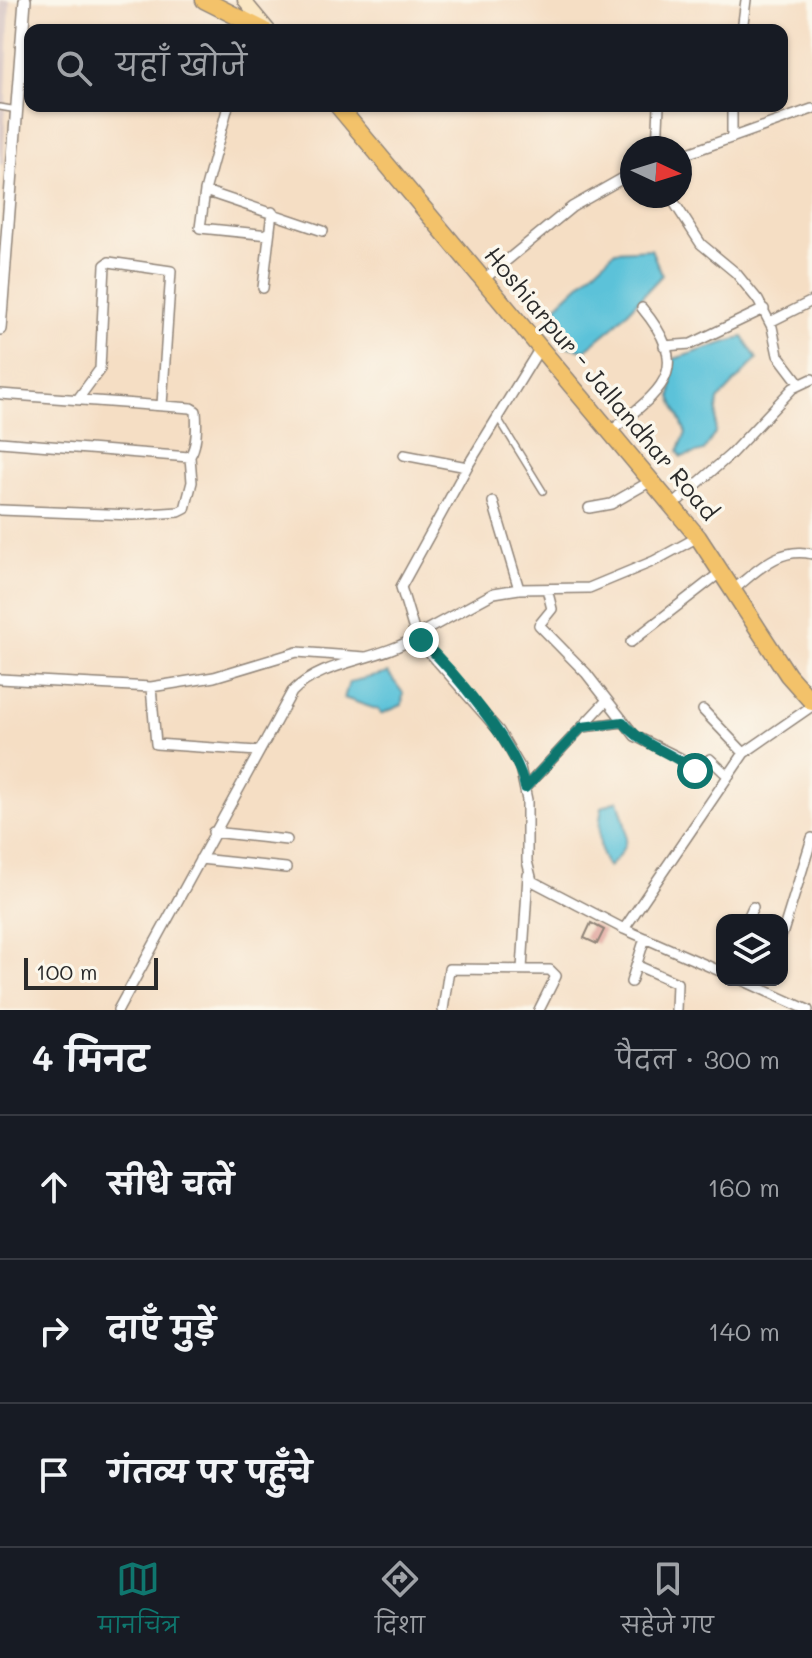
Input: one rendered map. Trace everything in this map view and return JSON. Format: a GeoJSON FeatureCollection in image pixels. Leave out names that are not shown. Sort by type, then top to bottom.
{"type":"FeatureCollection","features":[{"type":"Feature","properties":{"kind":"highway"},"geometry":{"type":"LineString","coordinates":[[204,0],[254,24]]}},
{"type":"Feature","properties":{"kind":"highway","name":"Hoshiarpur - Jallandhar Road"},"geometry":{"type":"LineString","coordinates":[[343,112],[698,537],[788,675],[812,704]]}},
{"type":"Feature","properties":{"kind":"main road"},"geometry":{"type":"LineString","coordinates":[[244,0],[262,24]]}},
{"type":"Feature","properties":{"kind":"street"},"geometry":{"type":"LineString","coordinates":[[0,329],[25,0]]}},
{"type":"Feature","properties":{"kind":"street"},"geometry":{"type":"LineString","coordinates":[[743,24],[746,0]]}},
{"type":"Feature","properties":{"kind":"street"},"geometry":{"type":"LineString","coordinates":[[692,152],[812,109]]}},
{"type":"Feature","properties":{"kind":"street"},"geometry":{"type":"LineString","coordinates":[[226,112],[205,191],[201,230],[269,235]]}},
{"type":"Feature","properties":{"kind":"street"},"geometry":{"type":"LineString","coordinates":[[658,136],[659,112]]}},
{"type":"Feature","properties":{"kind":"street"},"geometry":{"type":"LineString","coordinates":[[732,112],[732,138]]}},
{"type":"Feature","properties":{"kind":"street"},"geometry":{"type":"LineString","coordinates":[[483,280],[572,207],[620,180]]}},
{"type":"Feature","properties":{"kind":"street"},"geometry":{"type":"LineString","coordinates":[[205,191],[323,231]]}},
{"type":"Feature","properties":{"kind":"street"},"geometry":{"type":"LineString","coordinates":[[678,208],[701,244],[736,273],[764,309],[778,355],[800,384]]}},
{"type":"Feature","properties":{"kind":"street"},"geometry":{"type":"LineString","coordinates":[[263,288],[272,212]]}},
{"type":"Feature","properties":{"kind":"street"},"geometry":{"type":"LineString","coordinates":[[78,399],[100,369],[105,266],[109,262],[171,271],[162,405]]}},
{"type":"Feature","properties":{"kind":"street"},"geometry":{"type":"LineString","coordinates":[[770,322],[812,301]]}},
{"type":"Feature","properties":{"kind":"street"},"geometry":{"type":"LineString","coordinates":[[610,432],[665,383],[668,361],[664,346],[654,323],[642,308]]}},
{"type":"Feature","properties":{"kind":"street"},"geometry":{"type":"LineString","coordinates":[[664,346],[691,344],[764,309]]}},
{"type":"Feature","properties":{"kind":"street"},"geometry":{"type":"LineString","coordinates":[[522,969],[528,871],[525,788],[520,767],[499,731],[417,636],[401,587],[467,467],[540,348]]}},
{"type":"Feature","properties":{"kind":"street"},"geometry":{"type":"LineString","coordinates":[[672,506],[721,464],[800,384],[812,379]]}},
{"type":"Feature","properties":{"kind":"street"},"geometry":{"type":"LineString","coordinates":[[0,394],[162,405],[196,411],[190,457],[191,493],[185,509],[133,515],[0,510]]}},
{"type":"Feature","properties":{"kind":"street"},"geometry":{"type":"LineString","coordinates":[[0,442],[190,457]]}},
{"type":"Feature","properties":{"kind":"street"},"geometry":{"type":"LineString","coordinates":[[404,455],[467,467]]}},
{"type":"Feature","properties":{"kind":"street"},"geometry":{"type":"LineString","coordinates":[[589,508],[611,504],[651,481]]}},
{"type":"Feature","properties":{"kind":"street"},"geometry":{"type":"LineString","coordinates":[[493,502],[519,589]]}},
{"type":"Feature","properties":{"kind":"street"},"geometry":{"type":"LineString","coordinates":[[118,1010],[257,751],[286,699],[299,685],[320,673],[372,658],[485,597],[519,589],[589,588],[654,561],[698,537]]}},
{"type":"Feature","properties":{"kind":"street"},"geometry":{"type":"LineString","coordinates":[[733,590],[783,553],[795,551],[812,554]]}},
{"type":"Feature","properties":{"kind":"street"},"geometry":{"type":"LineString","coordinates":[[631,642],[721,572]]}},
{"type":"Feature","properties":{"kind":"street"},"geometry":{"type":"LineString","coordinates":[[547,589],[552,609],[539,621],[539,625],[579,664],[640,740],[680,758],[693,770],[710,759],[727,775]]}},
{"type":"Feature","properties":{"kind":"street"},"geometry":{"type":"LineString","coordinates":[[0,679],[151,687],[206,679],[301,651],[372,658]]}},
{"type":"Feature","properties":{"kind":"street"},"geometry":{"type":"LineString","coordinates":[[151,687],[156,744],[257,751]]}},
{"type":"Feature","properties":{"kind":"street"},"geometry":{"type":"LineString","coordinates":[[525,788],[607,700]]}},
{"type":"Feature","properties":{"kind":"street"},"geometry":{"type":"LineString","coordinates":[[624,929],[744,753],[812,704]]}},
{"type":"Feature","properties":{"kind":"street"},"geometry":{"type":"LineString","coordinates":[[703,710],[744,753]]}},
{"type":"Feature","properties":{"kind":"street"},"geometry":{"type":"LineString","coordinates":[[582,727],[623,722]]}},
{"type":"Feature","properties":{"kind":"street"},"geometry":{"type":"LineString","coordinates":[[213,832],[287,840]]}},
{"type":"Feature","properties":{"kind":"street"},"geometry":{"type":"LineString","coordinates":[[788,916],[812,838]]}},
{"type":"Feature","properties":{"kind":"street"},"geometry":{"type":"LineString","coordinates":[[200,859],[286,868]]}},
{"type":"Feature","properties":{"kind":"street"},"geometry":{"type":"LineString","coordinates":[[528,871],[532,881],[544,890],[716,969]]}},
{"type":"Feature","properties":{"kind":"street"},"geometry":{"type":"LineString","coordinates":[[750,914],[753,907]]}},
{"type":"Feature","properties":{"kind":"street"},"geometry":{"type":"LineString","coordinates":[[631,982],[645,938]]}},
{"type":"Feature","properties":{"kind":"street"},"geometry":{"type":"LineString","coordinates":[[636,965],[677,983],[676,1010]]}},
{"type":"Feature","properties":{"kind":"street"},"geometry":{"type":"LineString","coordinates":[[443,1010],[445,976],[449,969],[522,969],[556,973],[539,1010]]}},
{"type":"Feature","properties":{"kind":"street"},"geometry":{"type":"LineString","coordinates":[[768,986],[808,1010]]}},
{"type":"Feature","properties":{"kind":"lane"},"geometry":{"type":"LineString","coordinates":[[0,107],[18,111]]}},
{"type":"Feature","properties":{"kind":"lane"},"geometry":{"type":"LineString","coordinates":[[497,417],[543,491]]}},
{"type":"Feature","properties":{"kind":"shaded area"},"geometry":{"type":"Polygon","coordinates":[[[0,0],[10,0],[3,165],[0,164],[0,0]]]}},
{"type":"Feature","properties":{"kind":"water"},"geometry":{"type":"Polygon","coordinates":[[[651,249],[662,275],[613,327],[585,350],[565,346],[553,326],[557,305],[615,251],[651,249]]]}},
{"type":"Feature","properties":{"kind":"water"},"geometry":{"type":"Polygon","coordinates":[[[743,337],[757,359],[718,400],[715,433],[704,451],[681,457],[678,451],[686,433],[671,397],[674,359],[743,337]]]}},
{"type":"Feature","properties":{"kind":"water"},"geometry":{"type":"Polygon","coordinates":[[[388,673],[403,693],[402,705],[381,714],[379,710],[344,698],[349,682],[388,673]]]}},
{"type":"Feature","properties":{"kind":"water"},"geometry":{"type":"Polygon","coordinates":[[[618,800],[624,820],[625,844],[608,867],[600,846],[602,807],[618,800]]]}},
{"type":"Feature","properties":{"kind":"building"},"geometry":{"type":"Polygon","coordinates":[[[591,923],[604,930],[597,944],[584,938],[591,923]]]}},
{"type":"Feature","properties":{"kind":"route"},"geometry":{"type":"LineString","coordinates":[[421,640],[499,731],[520,767],[525,788],[582,727],[623,722],[640,740],[680,758],[695,771]]}}]}
